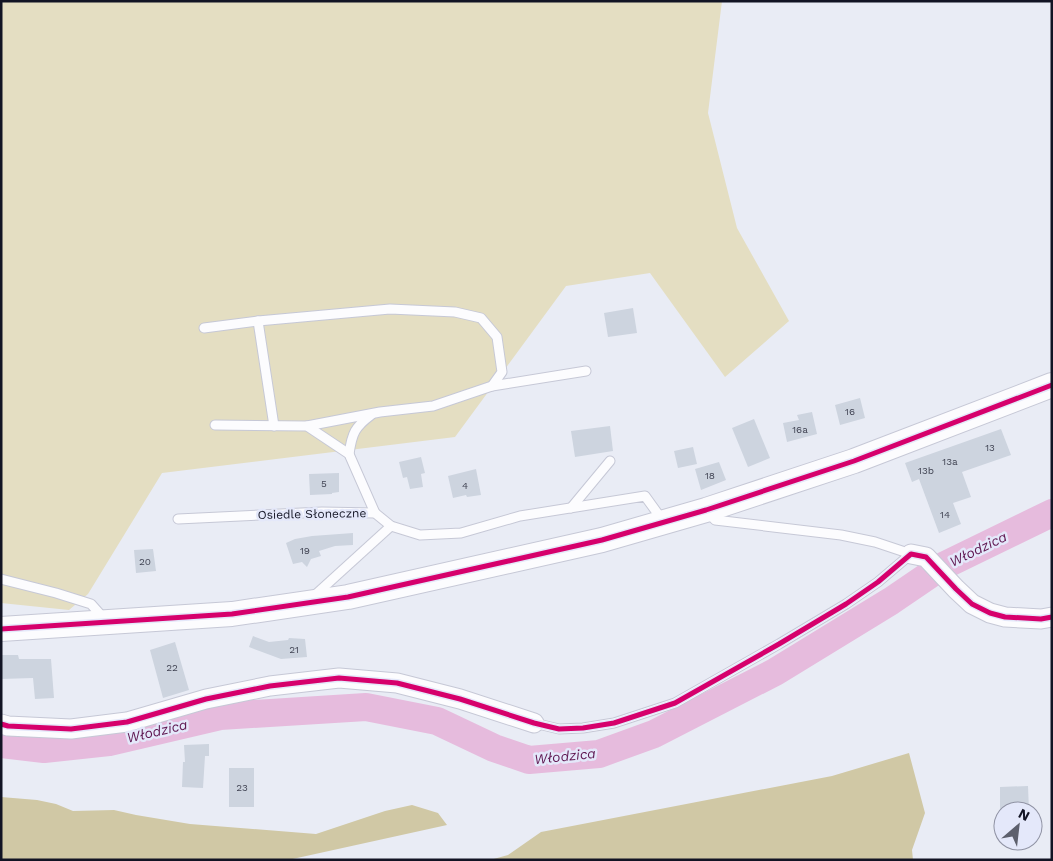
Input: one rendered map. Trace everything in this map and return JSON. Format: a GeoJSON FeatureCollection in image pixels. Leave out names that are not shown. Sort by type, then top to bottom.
{"type":"FeatureCollection","features":[{"type":"Feature","properties":{"kind":"street"},"geometry":{"type":"LineString","coordinates":[[1,630],[232,614],[348,598],[602,540],[706,510],[854,461],[1052,385]]}},
{"type":"Feature","properties":{"kind":"street"},"geometry":{"type":"LineString","coordinates":[[919,555],[972,604],[1005,617],[1052,618]]}},
{"type":"Feature","properties":{"kind":"street"},"geometry":{"type":"LineString","coordinates":[[1,724],[71,729],[127,722],[206,699],[260,688],[339,678],[397,683],[460,699],[534,723]]}},
{"type":"Feature","properties":{"kind":"lane"},"geometry":{"type":"LineString","coordinates":[[204,328],[258,321],[390,310],[455,312],[481,318],[497,337],[502,372],[492,386]]}},
{"type":"Feature","properties":{"kind":"lane"},"geometry":{"type":"LineString","coordinates":[[258,321],[274,426]]}},
{"type":"Feature","properties":{"kind":"lane"},"geometry":{"type":"LineString","coordinates":[[215,425],[308,426],[373,414],[433,406],[492,386],[586,371]]}},
{"type":"Feature","properties":{"kind":"lane"},"geometry":{"type":"LineString","coordinates":[[373,414],[359,424],[351,439],[349,454],[375,513]]}},
{"type":"Feature","properties":{"kind":"lane"},"geometry":{"type":"LineString","coordinates":[[308,426],[349,454]]}},
{"type":"Feature","properties":{"kind":"lane"},"geometry":{"type":"LineString","coordinates":[[571,508],[610,461]]}},
{"type":"Feature","properties":{"kind":"lane","name":"Osiedle Słoneczne"},"geometry":{"type":"LineString","coordinates":[[178,519],[322,512],[375,513],[391,526],[420,535],[461,533],[520,516],[645,496],[658,514],[660,523]]}},
{"type":"Feature","properties":{"kind":"lane"},"geometry":{"type":"LineString","coordinates":[[706,510],[715,520],[841,535],[875,542],[919,555]]}},
{"type":"Feature","properties":{"kind":"lane"},"geometry":{"type":"LineString","coordinates":[[305,604],[391,526]]}},
{"type":"Feature","properties":{"kind":"lane"},"geometry":{"type":"LineString","coordinates":[[534,723],[559,729],[583,728],[614,723],[675,702],[846,604],[919,555]]}},
{"type":"Feature","properties":{"kind":"lane"},"geometry":{"type":"LineString","coordinates":[[1,579],[91,604],[99,613],[100,623]]}},
{"type":"Feature","properties":{"kind":"shaded area"},"geometry":{"type":"Polygon","coordinates":[[[4,1],[722,1],[708,113],[737,228],[789,321],[725,377],[650,273],[566,286],[455,437],[162,473],[88,594],[69,610],[1,603],[1,4],[4,1]]]}},
{"type":"Feature","properties":{"kind":"shaded area"},"geometry":{"type":"Polygon","coordinates":[[[909,753],[925,813],[912,850],[913,860],[490,860],[508,855],[541,832],[832,776],[909,753]]]}},
{"type":"Feature","properties":{"kind":"shaded area"},"geometry":{"type":"Polygon","coordinates":[[[1,797],[37,800],[56,804],[73,811],[114,810],[190,824],[316,834],[385,811],[412,805],[438,813],[447,825],[288,860],[1,860],[1,797]]]}},
{"type":"Feature","properties":{"kind":"building"},"geometry":{"type":"Polygon","coordinates":[[[633,308],[637,333],[608,337],[604,313],[633,308]]]}},
{"type":"Feature","properties":{"kind":"building"},"geometry":{"type":"Polygon","coordinates":[[[860,398],[865,418],[840,425],[835,405],[860,398]]]}},
{"type":"Feature","properties":{"kind":"building"},"geometry":{"type":"Polygon","coordinates":[[[812,412],[817,434],[787,442],[783,423],[799,420],[797,415],[812,412]]]}},
{"type":"Feature","properties":{"kind":"building"},"geometry":{"type":"Polygon","coordinates":[[[754,419],[770,458],[748,467],[732,428],[754,419]]]}},
{"type":"Feature","properties":{"kind":"building"},"geometry":{"type":"Polygon","coordinates":[[[610,426],[613,451],[575,457],[571,431],[610,426]]]}},
{"type":"Feature","properties":{"kind":"building"},"geometry":{"type":"Polygon","coordinates":[[[1001,429],[1011,455],[962,472],[971,497],[953,503],[961,524],[939,533],[919,479],[912,482],[905,463],[1001,429]]]}},
{"type":"Feature","properties":{"kind":"building"},"geometry":{"type":"Polygon","coordinates":[[[693,447],[697,464],[678,468],[674,451],[693,447]]]}},
{"type":"Feature","properties":{"kind":"building"},"geometry":{"type":"Polygon","coordinates":[[[421,457],[425,473],[421,474],[423,487],[410,489],[407,477],[403,478],[399,462],[421,457]]]}},
{"type":"Feature","properties":{"kind":"building"},"geometry":{"type":"Polygon","coordinates":[[[719,462],[726,480],[701,490],[695,469],[719,462]]]}},
{"type":"Feature","properties":{"kind":"building"},"geometry":{"type":"Polygon","coordinates":[[[476,469],[481,495],[467,497],[466,495],[453,498],[448,476],[476,469]]]}},
{"type":"Feature","properties":{"kind":"building"},"geometry":{"type":"Polygon","coordinates":[[[339,473],[339,492],[310,495],[309,474],[339,473]]]}},
{"type":"Feature","properties":{"kind":"building"},"geometry":{"type":"Polygon","coordinates":[[[353,533],[353,545],[335,546],[319,551],[321,556],[311,559],[307,567],[302,562],[293,564],[286,543],[295,539],[312,536],[353,533]]]}},
{"type":"Feature","properties":{"kind":"building"},"geometry":{"type":"Polygon","coordinates":[[[153,549],[156,571],[136,573],[134,550],[153,549]]]}},
{"type":"Feature","properties":{"kind":"building"},"geometry":{"type":"Polygon","coordinates":[[[253,636],[269,642],[288,640],[289,638],[305,639],[307,657],[281,659],[249,647],[253,636]]]}},
{"type":"Feature","properties":{"kind":"building"},"geometry":{"type":"Polygon","coordinates":[[[175,642],[189,690],[163,698],[150,650],[175,642]]]}},
{"type":"Feature","properties":{"kind":"building"},"geometry":{"type":"Polygon","coordinates":[[[1,655],[18,655],[19,659],[51,659],[54,698],[35,699],[33,678],[1,679],[1,655]]]}},
{"type":"Feature","properties":{"kind":"building"},"geometry":{"type":"Polygon","coordinates":[[[209,744],[209,756],[205,756],[203,788],[182,787],[183,762],[185,762],[184,745],[209,744]]]}},
{"type":"Feature","properties":{"kind":"building"},"geometry":{"type":"Polygon","coordinates":[[[229,768],[254,768],[254,807],[229,807],[229,768]]]}},
{"type":"Feature","properties":{"kind":"building"},"geometry":{"type":"Polygon","coordinates":[[[1028,786],[1029,801],[1000,801],[1000,787],[1028,786]]]}},
{"type":"Feature","properties":{"kind":"waterway","name":"Włodzica"},"geometry":{"type":"LineString","coordinates":[[1,744],[44,749],[109,742],[220,716],[366,707],[437,721],[494,748],[529,760],[599,754],[654,734],[775,672],[891,601],[941,567],[1052,513]]}},
{"type":"Feature","properties":{"kind":"cycle path"},"geometry":{"type":"LineString","coordinates":[[1,629],[232,614],[348,597],[602,540],[706,510],[854,461],[1052,385]]}},
{"type":"Feature","properties":{"kind":"cycle path"},"geometry":{"type":"LineString","coordinates":[[1,724],[71,729],[127,722],[206,699],[270,686],[339,678],[397,683],[460,699],[534,723],[559,729],[583,728],[614,723],[675,703],[779,644],[846,604],[878,582],[911,554],[926,557],[972,604],[990,613],[1005,617],[1041,619],[1052,617]]}}]}
